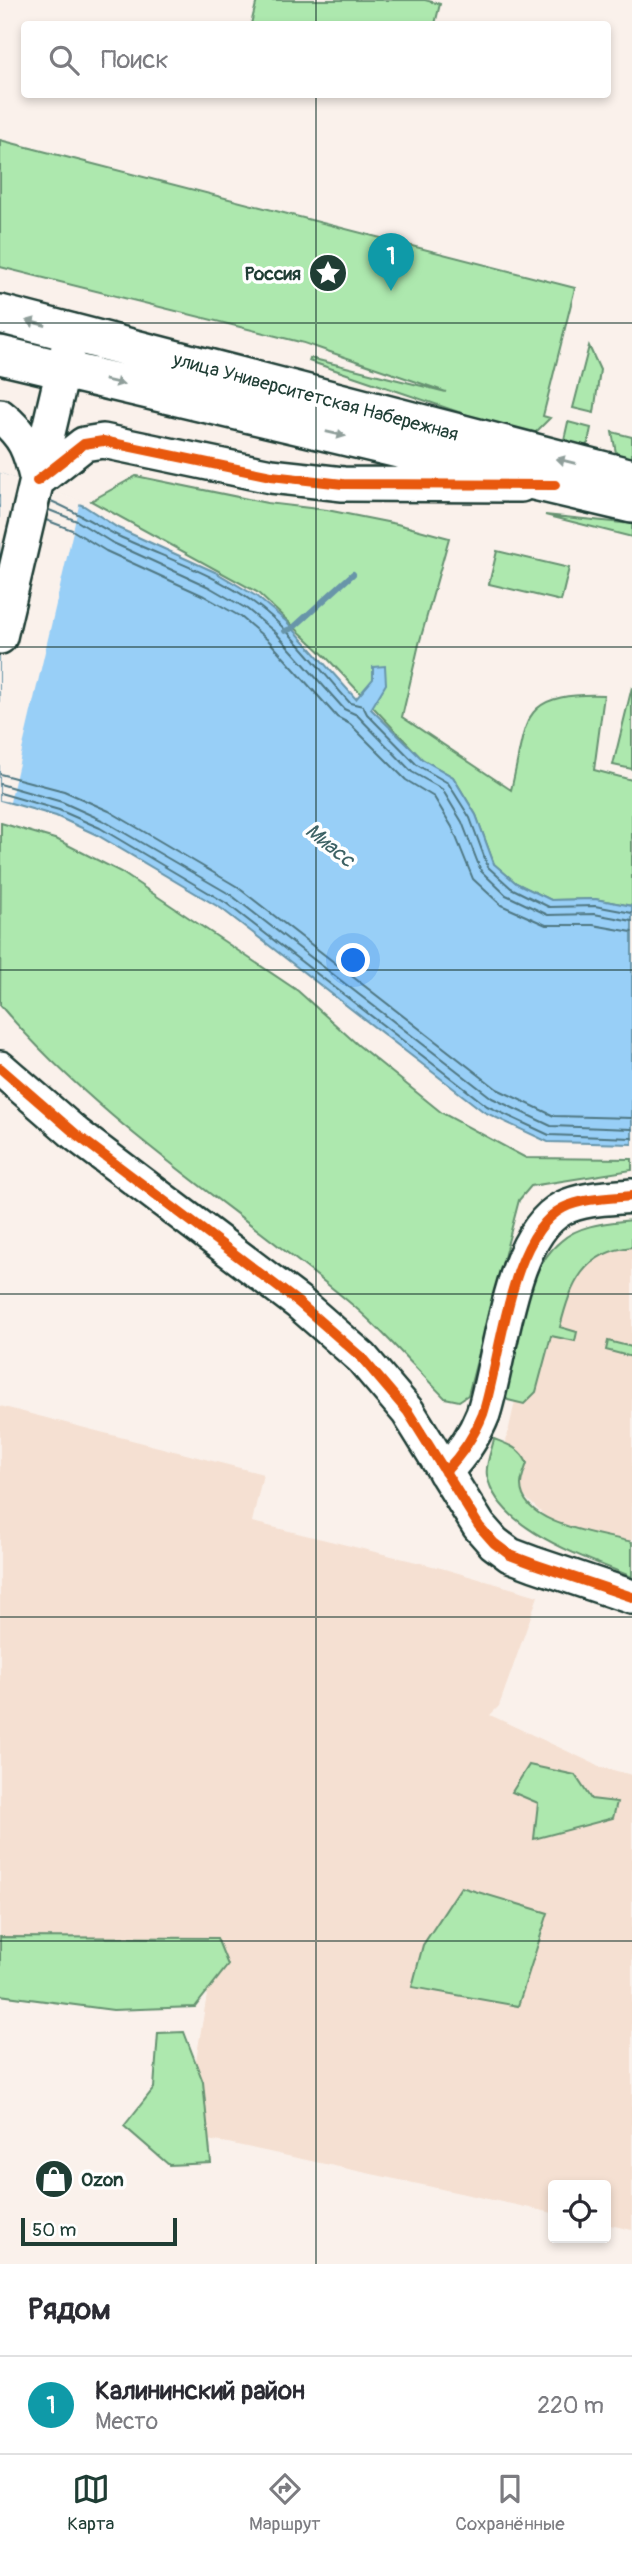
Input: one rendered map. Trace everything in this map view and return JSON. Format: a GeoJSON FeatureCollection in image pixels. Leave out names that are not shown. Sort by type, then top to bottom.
{"type":"FeatureCollection","features":[{"type":"Feature","properties":{"kind":"main road","name":"улица Университетская Набережная"},"geometry":{"type":"LineString","coordinates":[[0,314],[632,478]]}},
{"type":"Feature","properties":{"kind":"main road","name":"улица Университетская Набережная"},"geometry":{"type":"LineString","coordinates":[[0,355],[632,504]]}},
{"type":"Feature","properties":{"kind":"street"},"geometry":{"type":"LineString","coordinates":[[0,637],[72,331]]}},
{"type":"Feature","properties":{"kind":"street"},"geometry":{"type":"LineString","coordinates":[[0,416],[18,430],[31,455],[37,481]]}},
{"type":"Feature","properties":{"kind":"street"},"geometry":{"type":"LineString","coordinates":[[37,481],[84,444],[103,441],[271,477],[343,484],[555,485]]}},
{"type":"Feature","properties":{"kind":"street"},"geometry":{"type":"LineString","coordinates":[[0,1068],[77,1135],[298,1302],[362,1358],[408,1412],[479,1526],[494,1543],[510,1555],[632,1597]]}},
{"type":"Feature","properties":{"kind":"street"},"geometry":{"type":"LineString","coordinates":[[445,1472],[465,1451],[482,1414],[515,1289],[533,1240],[547,1219],[565,1207],[632,1196]]}},
{"type":"Feature","properties":{"kind":"shaded area"},"geometry":{"type":"Polygon","coordinates":[[[632,1228],[632,1565],[575,1544],[499,1473],[530,1334],[555,1260],[632,1228]]]}},
{"type":"Feature","properties":{"kind":"shaded area"},"geometry":{"type":"Polygon","coordinates":[[[0,1406],[263,1474],[252,1522],[441,1568],[538,1596],[499,1706],[490,1715],[601,1767],[632,1775],[632,2230],[611,2225],[611,2180],[548,2180],[548,2212],[228,2143],[183,2137],[208,1989],[0,1994],[0,1406]]]}},
{"type":"Feature","properties":{"kind":"green space"},"geometry":{"type":"Polygon","coordinates":[[[257,0],[425,0],[440,4],[436,21],[252,21],[257,0]]]}},
{"type":"Feature","properties":{"kind":"green space"},"geometry":{"type":"Polygon","coordinates":[[[0,140],[575,288],[543,416],[550,418],[535,433],[523,434],[309,361],[310,358],[446,392],[304,343],[0,267],[0,140]]]}},
{"type":"Feature","properties":{"kind":"green space"},"geometry":{"type":"Polygon","coordinates":[[[589,346],[600,370],[594,413],[573,408],[589,346]]]}},
{"type":"Feature","properties":{"kind":"green space"},"geometry":{"type":"Polygon","coordinates":[[[568,422],[591,428],[588,443],[582,449],[568,446],[564,440],[568,422]]]}},
{"type":"Feature","properties":{"kind":"green space"},"geometry":{"type":"Polygon","coordinates":[[[612,432],[632,437],[632,464],[616,453],[612,432]]]}},
{"type":"Feature","properties":{"kind":"green space"},"geometry":{"type":"Polygon","coordinates":[[[136,476],[267,503],[327,510],[449,538],[402,717],[511,790],[525,729],[540,706],[555,699],[575,695],[604,695],[594,770],[632,780],[632,906],[595,899],[551,900],[516,883],[494,864],[476,815],[453,777],[422,759],[327,658],[257,592],[91,501],[136,476]]]}},
{"type":"Feature","properties":{"kind":"green space"},"geometry":{"type":"Polygon","coordinates":[[[545,515],[632,524],[632,537],[545,515]]]}},
{"type":"Feature","properties":{"kind":"green space"},"geometry":{"type":"Polygon","coordinates":[[[497,551],[569,568],[561,601],[489,584],[497,551]]]}},
{"type":"Feature","properties":{"kind":"green space"},"geometry":{"type":"Polygon","coordinates":[[[632,687],[632,769],[613,765],[632,687]]]}},
{"type":"Feature","properties":{"kind":"green space"},"geometry":{"type":"Polygon","coordinates":[[[1,823],[58,840],[121,872],[298,991],[358,1045],[442,1113],[526,1158],[632,1159],[632,1170],[531,1186],[519,1200],[468,1395],[459,1401],[445,1398],[357,1309],[78,1086],[0,1005],[1,823]]]}},
{"type":"Feature","properties":{"kind":"green space"},"geometry":{"type":"Polygon","coordinates":[[[632,1220],[632,1247],[615,1250],[591,1263],[575,1284],[560,1327],[577,1332],[575,1341],[551,1336],[536,1392],[524,1404],[508,1400],[502,1394],[522,1312],[537,1271],[548,1254],[561,1241],[577,1231],[595,1225],[632,1220]]]}},
{"type":"Feature","properties":{"kind":"green space"},"geometry":{"type":"Polygon","coordinates":[[[608,1341],[632,1347],[632,1357],[606,1350],[608,1341]]]}},
{"type":"Feature","properties":{"kind":"green space"},"geometry":{"type":"Polygon","coordinates":[[[494,1439],[514,1448],[527,1463],[521,1485],[524,1499],[534,1510],[565,1526],[632,1542],[632,1577],[546,1540],[508,1511],[494,1494],[487,1475],[494,1439]]]}},
{"type":"Feature","properties":{"kind":"green space"},"geometry":{"type":"Polygon","coordinates":[[[529,1765],[575,1775],[591,1799],[617,1802],[613,1818],[534,1839],[538,1803],[512,1792],[529,1765]]]}},
{"type":"Feature","properties":{"kind":"green space"},"geometry":{"type":"Polygon","coordinates":[[[461,1887],[548,1913],[518,2006],[412,1987],[423,1945],[461,1887]]]}},
{"type":"Feature","properties":{"kind":"green space"},"geometry":{"type":"Polygon","coordinates":[[[0,1937],[217,1938],[228,1965],[195,2007],[113,2010],[0,1995],[0,1937]]]}},
{"type":"Feature","properties":{"kind":"green space"},"geometry":{"type":"Polygon","coordinates":[[[184,2032],[203,2082],[211,2163],[169,2165],[124,2126],[154,2088],[158,2033],[184,2032]]]}},
{"type":"Feature","properties":{"kind":"water","name":"Миасс"},"geometry":{"type":"Polygon","coordinates":[[[0,474],[84,506],[118,528],[215,572],[256,596],[287,622],[356,699],[373,679],[373,667],[385,666],[386,684],[371,709],[422,759],[453,777],[476,815],[494,864],[516,883],[551,900],[595,899],[632,906],[632,1144],[548,1142],[484,1112],[222,909],[97,835],[56,816],[0,800],[0,474]]]}},
{"type":"Feature","properties":{"kind":"pier"},"geometry":{"type":"Polygon","coordinates":[[[0,473],[80,501],[10,802],[0,800],[0,473]]]}},
{"type":"Feature","properties":{"kind":"waterway"},"geometry":{"type":"LineString","coordinates":[[285,631],[293,628],[353,574]]}},
{"type":"Feature","properties":{"kind":"cycle path"},"geometry":{"type":"LineString","coordinates":[[37,481],[84,444],[103,441],[271,476],[343,484],[555,485]]}},
{"type":"Feature","properties":{"kind":"cycle path"},"geometry":{"type":"LineString","coordinates":[[0,1068],[77,1135],[298,1302],[362,1358],[408,1412],[479,1526],[494,1543],[510,1555],[632,1597]]}},
{"type":"Feature","properties":{"kind":"cycle path"},"geometry":{"type":"LineString","coordinates":[[445,1472],[467,1445],[483,1414],[509,1301],[530,1244],[545,1223],[563,1208],[579,1202],[632,1196]]}},
{"type":"Feature","properties":{"kind":"place","name":"Россия"},"geometry":{"type":"Point","coordinates":[328,273]}},
{"type":"Feature","properties":{"kind":"place","name":"Калининский район"},"geometry":{"type":"Point","coordinates":[391,291]}},
{"type":"Feature","properties":{"kind":"place","name":"Ozon"},"geometry":{"type":"Point","coordinates":[54,2179]}}]}
